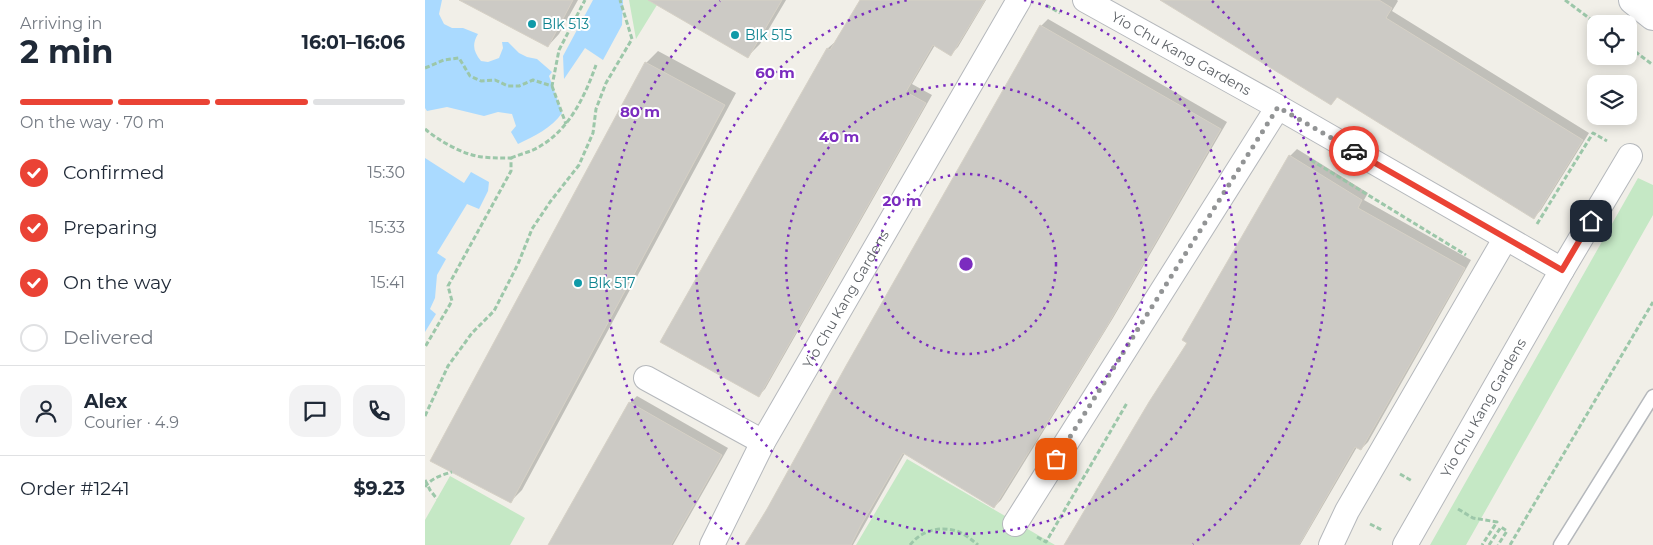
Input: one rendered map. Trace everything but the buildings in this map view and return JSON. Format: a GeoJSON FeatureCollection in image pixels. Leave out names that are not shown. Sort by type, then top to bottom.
{"type":"FeatureCollection","features":[{"type":"Feature","properties":{"kind":"main road"},"geometry":{"type":"LineString","coordinates":[[1633,0],[1653,16]]}},
{"type":"Feature","properties":{"kind":"street","name":"Yio Chu Kang Gardens"},"geometry":{"type":"LineString","coordinates":[[1085,0],[1278,107],[1562,270]]}},
{"type":"Feature","properties":{"kind":"street","name":"Yio Chu Kang Gardens"},"geometry":{"type":"LineString","coordinates":[[712,545],[763,442],[1030,1]]}},
{"type":"Feature","properties":{"kind":"street"},"geometry":{"type":"LineString","coordinates":[[1015,524],[1278,107]]}},
{"type":"Feature","properties":{"kind":"street","name":"Yio Chu Kang Gardens"},"geometry":{"type":"LineString","coordinates":[[1405,544],[1562,270],[1630,156]]}},
{"type":"Feature","properties":{"kind":"street"},"geometry":{"type":"LineString","coordinates":[[1331,545],[1347,511],[1505,239]]}},
{"type":"Feature","properties":{"kind":"street"},"geometry":{"type":"LineString","coordinates":[[646,378],[763,442]]}},
{"type":"Feature","properties":{"kind":"lane"},"geometry":{"type":"LineString","coordinates":[[1560,545],[1653,396]]}},
{"type":"Feature","properties":{"kind":"path"},"geometry":{"type":"LineString","coordinates":[[566,124],[552,86],[559,50],[585,0]]}},
{"type":"Feature","properties":{"kind":"path"},"geometry":{"type":"LineString","coordinates":[[425,416],[448,366],[472,333],[494,311],[518,264],[532,229],[579,165],[593,133],[596,109],[606,83],[632,39],[620,0]]}},
{"type":"Feature","properties":{"kind":"path"},"geometry":{"type":"LineString","coordinates":[[1565,0],[1587,16]]}},
{"type":"Feature","properties":{"kind":"path"},"geometry":{"type":"LineString","coordinates":[[1030,1],[1067,17]]}},
{"type":"Feature","properties":{"kind":"path"},"geometry":{"type":"LineString","coordinates":[[1637,53],[1653,65]]}},
{"type":"Feature","properties":{"kind":"path"},"geometry":{"type":"LineString","coordinates":[[425,68],[444,60],[459,58],[470,76],[481,81],[495,80],[508,86],[519,86],[533,80],[552,86]]}},
{"type":"Feature","properties":{"kind":"path"},"geometry":{"type":"LineString","coordinates":[[425,129],[458,149],[480,157],[511,158],[533,150],[553,138],[573,115],[596,65]]}},
{"type":"Feature","properties":{"kind":"path"},"geometry":{"type":"LineString","coordinates":[[1533,230],[1593,133],[1630,156]]}},
{"type":"Feature","properties":{"kind":"path"},"geometry":{"type":"LineString","coordinates":[[1303,156],[1473,260]]}},
{"type":"Feature","properties":{"kind":"path"},"geometry":{"type":"LineString","coordinates":[[425,348],[452,301],[448,286],[511,170],[511,158]]}},
{"type":"Feature","properties":{"kind":"path"},"geometry":{"type":"LineString","coordinates":[[1510,545],[1653,302]]}},
{"type":"Feature","properties":{"kind":"path"},"geometry":{"type":"LineString","coordinates":[[437,499],[426,484],[437,477],[452,472]]}},
{"type":"Feature","properties":{"kind":"path"},"geometry":{"type":"LineString","coordinates":[[1347,511],[1405,544]]}},
{"type":"Feature","properties":{"kind":"path"},"geometry":{"type":"LineString","coordinates":[[1489,545],[1501,527],[1507,531],[1498,545]]}},
{"type":"Feature","properties":{"kind":"path"},"geometry":{"type":"LineString","coordinates":[[910,545],[915,538],[936,528],[957,531],[978,545]]}},
{"type":"Feature","properties":{"kind":"green space"},"geometry":{"type":"Polygon","coordinates":[[[629,0],[660,0],[636,39],[629,0]]]}},
{"type":"Feature","properties":{"kind":"green space"},"geometry":{"type":"Polygon","coordinates":[[[1638,178],[1653,185],[1653,215],[1466,545],[1430,545],[1638,178]]]}},
{"type":"Feature","properties":{"kind":"green space"},"geometry":{"type":"Polygon","coordinates":[[[907,459],[1055,545],[856,545],[907,459]]]}},
{"type":"Feature","properties":{"kind":"green space"},"geometry":{"type":"Polygon","coordinates":[[[450,476],[525,518],[510,545],[425,545],[425,520],[450,476]]]}},
{"type":"Feature","properties":{"kind":"water"},"geometry":{"type":"Polygon","coordinates":[[[425,0],[442,0],[439,14],[444,24],[452,28],[463,28],[478,34],[474,48],[481,61],[488,62],[499,58],[503,48],[502,42],[508,42],[519,53],[537,59],[552,72],[549,76],[562,113],[558,118],[542,131],[518,144],[511,132],[516,126],[512,114],[498,112],[484,116],[447,107],[427,111],[425,108],[425,0]]]}},
{"type":"Feature","properties":{"kind":"water"},"geometry":{"type":"Polygon","coordinates":[[[593,0],[623,0],[622,25],[603,60],[585,48],[564,79],[563,56],[593,0]]]}},
{"type":"Feature","properties":{"kind":"water"},"geometry":{"type":"Polygon","coordinates":[[[425,158],[464,183],[471,172],[489,182],[488,191],[479,209],[467,204],[437,253],[446,259],[437,275],[435,298],[430,309],[436,314],[425,332],[425,158]]]}},
{"type":"Feature","properties":{"kind":"way so far"},"geometry":{"type":"LineString","coordinates":[[1056,459],[1278,107],[1354,151]]}},
{"type":"Feature","properties":{"kind":"place","name":"Blk 513"},"geometry":{"type":"Point","coordinates":[532,24]}},
{"type":"Feature","properties":{"kind":"place","name":"Blk 515"},"geometry":{"type":"Point","coordinates":[735,35]}},
{"type":"Feature","properties":{"kind":"place","name":"Blk 517"},"geometry":{"type":"Point","coordinates":[578,283]}},
{"type":"Feature","properties":{"kind":"route"},"geometry":{"type":"LineString","coordinates":[[1354,151],[1562,270],[1591,221]]}}]}
